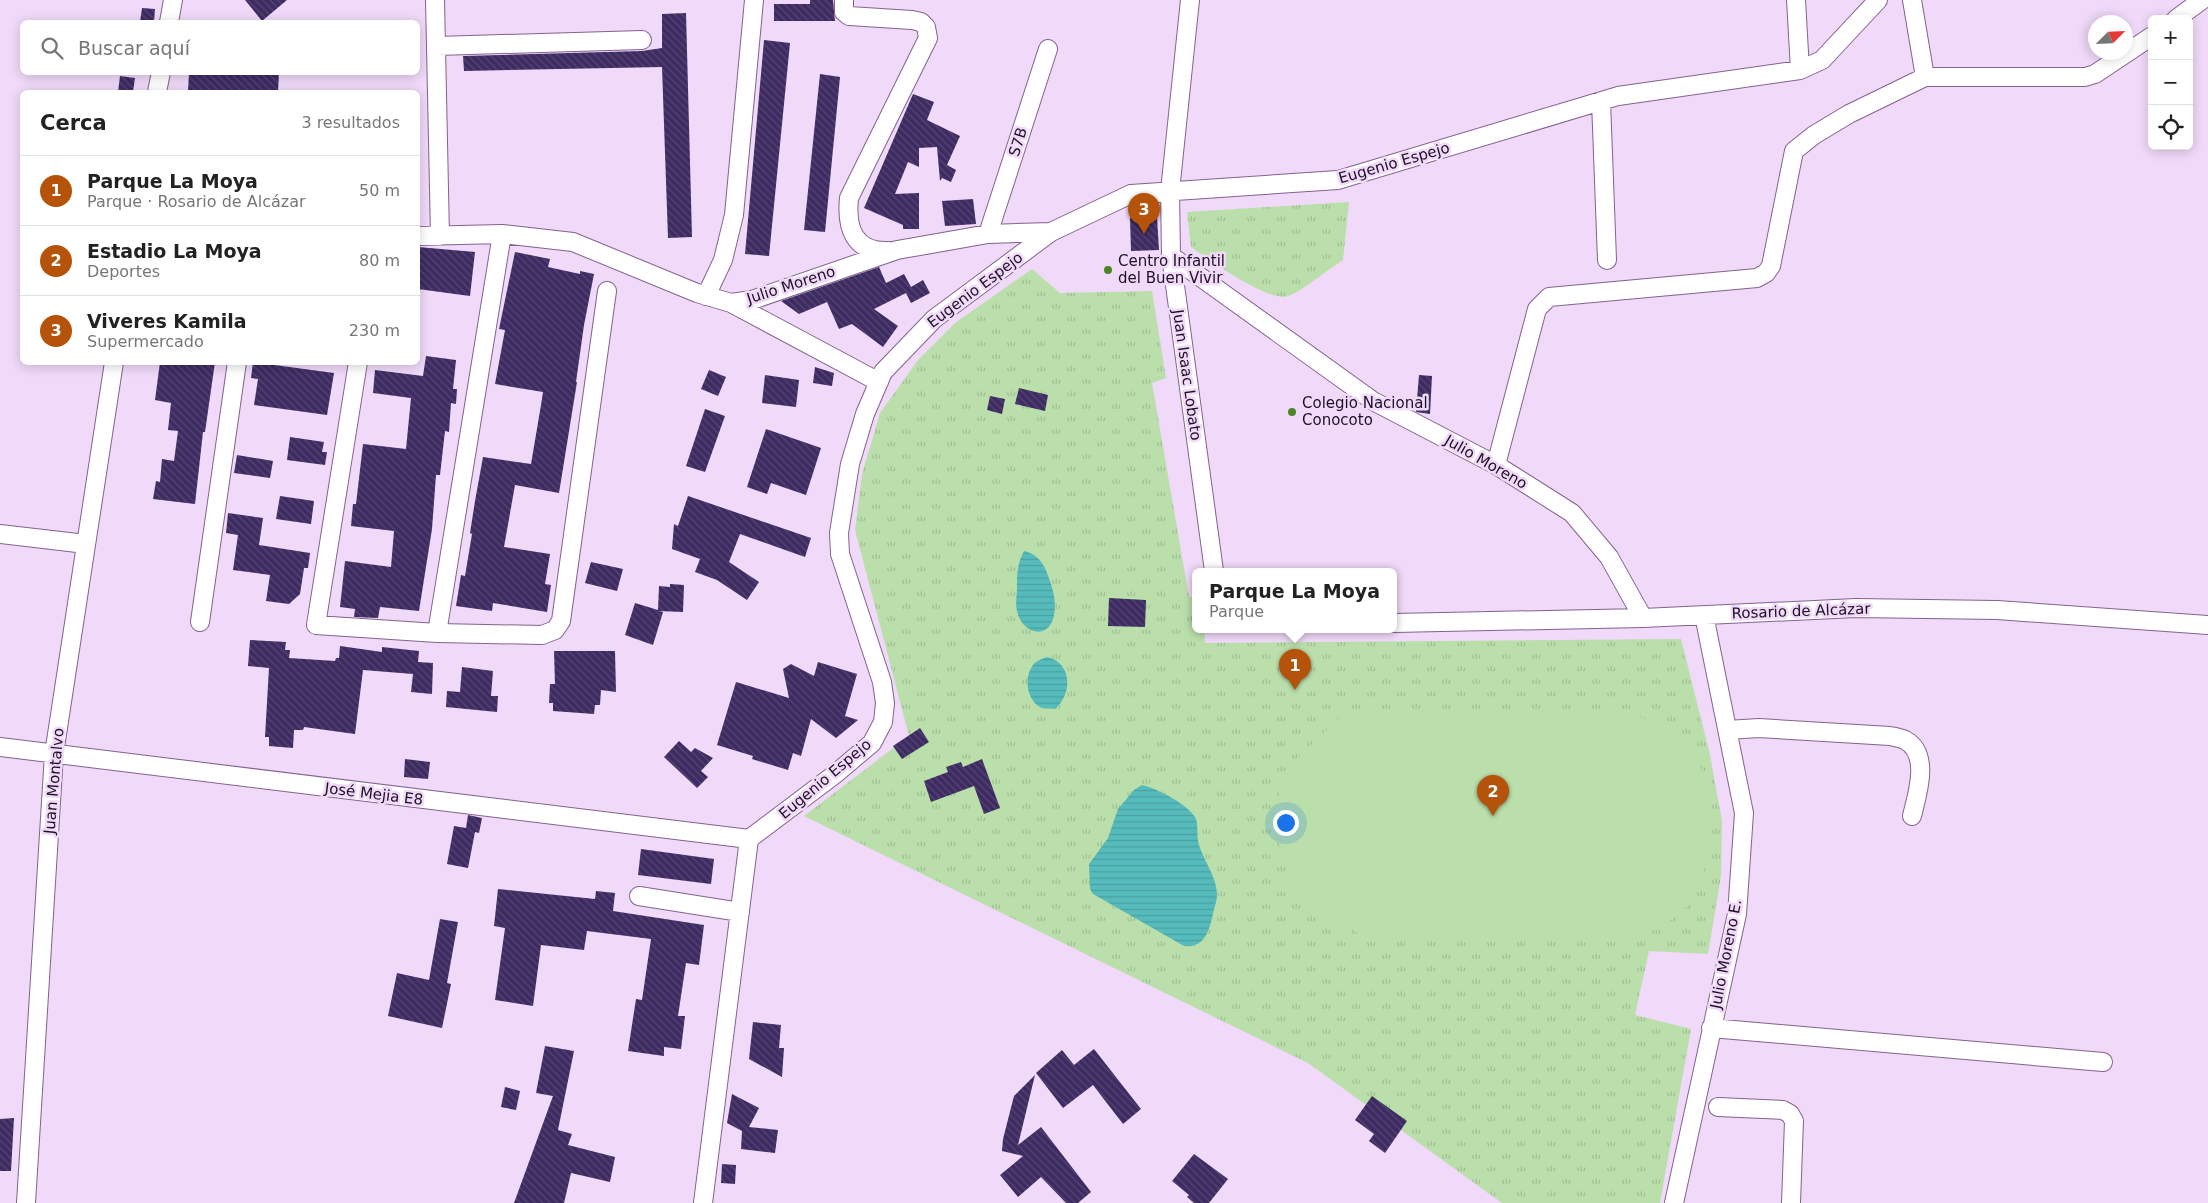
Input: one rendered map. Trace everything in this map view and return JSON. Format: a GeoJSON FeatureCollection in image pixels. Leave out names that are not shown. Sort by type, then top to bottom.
{"type":"FeatureCollection","features":[{"type":"Feature","properties":{"kind":"street"},"geometry":{"type":"LineString","coordinates":[[169,20],[173,0]]}},
{"type":"Feature","properties":{"kind":"street"},"geometry":{"type":"LineString","coordinates":[[436,0],[440,236]]}},
{"type":"Feature","properties":{"kind":"street"},"geometry":{"type":"LineString","coordinates":[[706,296],[723,260],[734,215],[754,0]]}},
{"type":"Feature","properties":{"kind":"street"},"geometry":{"type":"LineString","coordinates":[[844,0],[843,9],[849,16],[912,20],[921,22],[928,33],[928,38],[849,198],[848,211],[856,240],[865,248],[875,252],[897,250]]}},
{"type":"Feature","properties":{"kind":"street","name":"Juan Isaac Lobato"},"geometry":{"type":"LineString","coordinates":[[1190,0],[1170,191],[1171,256],[1214,568]]}},
{"type":"Feature","properties":{"kind":"street"},"geometry":{"type":"LineString","coordinates":[[1796,0],[1800,70]]}},
{"type":"Feature","properties":{"kind":"street","name":"Eugenio Espejo"},"geometry":{"type":"LineString","coordinates":[[749,840],[834,775],[872,742],[884,722],[885,703],[882,682],[840,554],[839,533],[850,464],[865,414],[883,372],[934,318],[1051,232],[1131,194],[1338,180],[1618,96],[1800,70],[1822,60],[1878,0]]}},
{"type":"Feature","properties":{"kind":"street"},"geometry":{"type":"LineString","coordinates":[[1912,0],[1925,77]]}},
{"type":"Feature","properties":{"kind":"street"},"geometry":{"type":"LineString","coordinates":[[2181,15],[2202,0]]}},
{"type":"Feature","properties":{"kind":"street"},"geometry":{"type":"LineString","coordinates":[[1496,465],[1537,308],[1549,297],[1757,278],[1766,273],[1771,266],[1794,151],[1814,136],[1850,114],[1925,77],[2085,76],[2095,74],[2112,64],[2148,39]]}},
{"type":"Feature","properties":{"kind":"street"},"geometry":{"type":"LineString","coordinates":[[437,46],[642,40]]}},
{"type":"Feature","properties":{"kind":"street","name":"S7B"},"geometry":{"type":"LineString","coordinates":[[988,234],[1048,49]]}},
{"type":"Feature","properties":{"kind":"street"},"geometry":{"type":"LineString","coordinates":[[157,90],[160,75]]}},
{"type":"Feature","properties":{"kind":"street"},"geometry":{"type":"LineString","coordinates":[[1602,101],[1607,260]]}},
{"type":"Feature","properties":{"kind":"street","name":"Julio Moreno"},"geometry":{"type":"LineString","coordinates":[[420,236],[502,234],[573,242],[706,296],[731,303],[752,300],[897,250],[988,234],[1051,232]]}},
{"type":"Feature","properties":{"kind":"street"},"geometry":{"type":"LineString","coordinates":[[437,634],[502,234]]}},
{"type":"Feature","properties":{"kind":"street","name":"Julio Moreno"},"geometry":{"type":"LineString","coordinates":[[1171,256],[1373,401],[1496,465],[1572,514],[1609,557],[1643,618]]}},
{"type":"Feature","properties":{"kind":"street"},"geometry":{"type":"LineString","coordinates":[[358,365],[316,625],[437,634],[542,635],[555,630],[561,621],[607,291]]}},
{"type":"Feature","properties":{"kind":"street"},"geometry":{"type":"LineString","coordinates":[[731,303],[879,382]]}},
{"type":"Feature","properties":{"kind":"street","name":"Juan Montalvo"},"geometry":{"type":"LineString","coordinates":[[26,1203],[54,754],[114,365]]}},
{"type":"Feature","properties":{"kind":"street"},"geometry":{"type":"LineString","coordinates":[[200,622],[237,365]]}},
{"type":"Feature","properties":{"kind":"street"},"geometry":{"type":"LineString","coordinates":[[0,534],[86,544]]}},
{"type":"Feature","properties":{"kind":"street","name":"Rosario de Alcázar"},"geometry":{"type":"LineString","coordinates":[[1397,623],[1643,618],[1856,608],[1996,610],[2208,625]]}},
{"type":"Feature","properties":{"kind":"street","name":"Julio Moreno E."},"geometry":{"type":"LineString","coordinates":[[1674,1203],[1737,914],[1744,813],[1704,615]]}},
{"type":"Feature","properties":{"kind":"street"},"geometry":{"type":"LineString","coordinates":[[1727,730],[1768,729],[1890,736],[1906,740],[1917,751],[1920,766],[1919,784],[1912,816]]}},
{"type":"Feature","properties":{"kind":"street","name":"José Mejia E8"},"geometry":{"type":"LineString","coordinates":[[0,747],[749,840]]}},
{"type":"Feature","properties":{"kind":"street"},"geometry":{"type":"LineString","coordinates":[[703,1203],[749,840]]}},
{"type":"Feature","properties":{"kind":"street"},"geometry":{"type":"LineString","coordinates":[[639,896],[740,912]]}},
{"type":"Feature","properties":{"kind":"street"},"geometry":{"type":"LineString","coordinates":[[1711,1028],[2103,1062]]}},
{"type":"Feature","properties":{"kind":"street"},"geometry":{"type":"LineString","coordinates":[[1718,1107],[1782,1110],[1790,1114],[1794,1121],[1790,1203]]}},
{"type":"Feature","properties":{"kind":"green space"},"geometry":{"type":"Polygon","coordinates":[[[1349,202],[1343,260],[1308,285],[1288,296],[1267,293],[1253,287],[1191,247],[1187,212],[1349,202]]]}},
{"type":"Feature","properties":{"kind":"green space"},"geometry":{"type":"Polygon","coordinates":[[[1032,269],[1060,293],[1152,291],[1166,378],[1152,383],[1189,597],[1192,597],[1192,633],[1204,633],[1205,643],[1681,639],[1710,755],[1722,821],[1721,876],[1708,954],[1649,951],[1635,1015],[1691,1029],[1660,1203],[1502,1203],[1308,1063],[804,816],[909,736],[855,530],[862,474],[880,413],[918,360],[955,323],[1032,269]]]}},
{"type":"Feature","properties":{"kind":"green space"},"geometry":{"type":"Polygon","coordinates":[[[1346,711],[1628,712],[1672,730],[1700,765],[1712,807],[1709,858],[1690,904],[1660,929],[1618,938],[1361,935],[1322,911],[1292,885],[1274,826],[1282,773],[1346,711]]]}},
{"type":"Feature","properties":{"kind":"shaded area"},"geometry":{"type":"Polygon","coordinates":[[[1024,551],[1038,558],[1044,566],[1054,595],[1055,609],[1053,619],[1050,626],[1040,632],[1028,629],[1023,624],[1016,608],[1018,569],[1024,551]]]}},
{"type":"Feature","properties":{"kind":"shaded area"},"geometry":{"type":"Polygon","coordinates":[[[1047,657],[1061,665],[1067,679],[1065,695],[1055,709],[1042,708],[1037,705],[1030,695],[1027,683],[1033,665],[1047,657]]]}},
{"type":"Feature","properties":{"kind":"shaded area"},"geometry":{"type":"Polygon","coordinates":[[[1142,785],[1164,793],[1193,814],[1197,824],[1198,841],[1215,881],[1217,895],[1208,932],[1201,941],[1191,946],[1184,946],[1093,894],[1090,889],[1089,864],[1108,838],[1118,809],[1134,790],[1142,785]]]}},
{"type":"Feature","properties":{"kind":"building"},"geometry":{"type":"Polygon","coordinates":[[[245,0],[287,0],[263,20],[245,0]]]}},
{"type":"Feature","properties":{"kind":"building"},"geometry":{"type":"Polygon","coordinates":[[[810,0],[833,0],[835,21],[774,21],[774,4],[810,4],[810,0]]]}},
{"type":"Feature","properties":{"kind":"building"},"geometry":{"type":"Polygon","coordinates":[[[142,8],[155,9],[154,20],[140,20],[142,8]]]}},
{"type":"Feature","properties":{"kind":"building"},"geometry":{"type":"Polygon","coordinates":[[[686,13],[692,237],[668,238],[662,67],[464,71],[463,56],[642,51],[662,48],[662,14],[686,13]]]}},
{"type":"Feature","properties":{"kind":"building"},"geometry":{"type":"Polygon","coordinates":[[[764,40],[790,43],[769,256],[745,254],[764,40]]]}},
{"type":"Feature","properties":{"kind":"building"},"geometry":{"type":"Polygon","coordinates":[[[820,74],[840,77],[825,232],[804,230],[820,74]]]}},
{"type":"Feature","properties":{"kind":"building"},"geometry":{"type":"Polygon","coordinates":[[[189,75],[279,75],[278,90],[188,90],[189,75]]]}},
{"type":"Feature","properties":{"kind":"building"},"geometry":{"type":"Polygon","coordinates":[[[120,76],[135,78],[133,90],[118,90],[120,76]]]}},
{"type":"Feature","properties":{"kind":"building"},"geometry":{"type":"Polygon","coordinates":[[[913,94],[934,102],[927,120],[960,136],[947,165],[956,170],[951,182],[942,178],[940,181],[937,147],[919,148],[919,167],[908,162],[895,194],[919,193],[919,229],[903,229],[903,225],[864,208],[913,94]]]}},
{"type":"Feature","properties":{"kind":"building"},"geometry":{"type":"Polygon","coordinates":[[[973,199],[976,224],[945,226],[942,201],[973,199]]]}},
{"type":"Feature","properties":{"kind":"building"},"geometry":{"type":"Polygon","coordinates":[[[1150,212],[1157,217],[1159,250],[1131,251],[1130,218],[1150,212]]]}},
{"type":"Feature","properties":{"kind":"building"},"geometry":{"type":"Polygon","coordinates":[[[420,247],[475,252],[470,296],[420,289],[420,247]]]}},
{"type":"Feature","properties":{"kind":"building"},"geometry":{"type":"Polygon","coordinates":[[[515,252],[550,259],[548,267],[580,274],[580,271],[594,274],[584,325],[559,493],[515,485],[504,547],[550,554],[545,584],[551,585],[547,612],[493,603],[492,611],[456,606],[461,575],[465,576],[483,457],[531,464],[541,405],[543,392],[495,384],[505,330],[499,329],[515,252]]]}},
{"type":"Feature","properties":{"kind":"building"},"geometry":{"type":"Polygon","coordinates":[[[879,267],[886,283],[904,274],[911,287],[923,280],[930,293],[911,303],[906,293],[874,309],[898,326],[883,347],[852,324],[839,329],[827,302],[799,314],[781,301],[879,267]]]}},
{"type":"Feature","properties":{"kind":"building"},"geometry":{"type":"Polygon","coordinates":[[[426,356],[456,360],[453,389],[457,389],[456,404],[451,403],[449,432],[445,431],[440,475],[436,475],[432,529],[419,611],[380,607],[378,618],[354,617],[355,609],[340,607],[345,561],[391,567],[394,531],[351,526],[353,504],[356,504],[363,444],[406,449],[411,398],[373,393],[375,370],[423,376],[426,356]]]}},
{"type":"Feature","properties":{"kind":"building"},"geometry":{"type":"Polygon","coordinates":[[[160,365],[215,365],[205,432],[203,432],[195,504],[153,499],[156,481],[160,482],[162,459],[174,461],[178,431],[168,430],[171,403],[155,400],[160,365]]]}},
{"type":"Feature","properties":{"kind":"building"},"geometry":{"type":"Polygon","coordinates":[[[253,365],[275,365],[334,373],[327,415],[254,405],[258,379],[251,378],[253,365]]]}},
{"type":"Feature","properties":{"kind":"building"},"geometry":{"type":"Polygon","coordinates":[[[815,367],[834,373],[832,386],[813,383],[815,367]]]}},
{"type":"Feature","properties":{"kind":"building"},"geometry":{"type":"Polygon","coordinates":[[[709,370],[726,377],[718,396],[701,389],[709,370]]]}},
{"type":"Feature","properties":{"kind":"building"},"geometry":{"type":"Polygon","coordinates":[[[765,375],[799,380],[796,407],[762,403],[765,375]]]}},
{"type":"Feature","properties":{"kind":"building"},"geometry":{"type":"Polygon","coordinates":[[[1419,375],[1432,376],[1430,414],[1416,412],[1419,375]]]}},
{"type":"Feature","properties":{"kind":"building"},"geometry":{"type":"Polygon","coordinates":[[[1019,388],[1048,395],[1045,411],[1015,404],[1019,388]]]}},
{"type":"Feature","properties":{"kind":"building"},"geometry":{"type":"Polygon","coordinates":[[[990,396],[1005,399],[1002,414],[987,410],[990,396]]]}},
{"type":"Feature","properties":{"kind":"building"},"geometry":{"type":"Polygon","coordinates":[[[705,409],[725,416],[705,472],[686,466],[705,409]]]}},
{"type":"Feature","properties":{"kind":"building"},"geometry":{"type":"Polygon","coordinates":[[[766,429],[821,448],[806,495],[771,483],[767,494],[747,487],[766,429]]]}},
{"type":"Feature","properties":{"kind":"building"},"geometry":{"type":"Polygon","coordinates":[[[290,437],[324,442],[322,452],[327,452],[325,465],[287,460],[290,437]]]}},
{"type":"Feature","properties":{"kind":"building"},"geometry":{"type":"Polygon","coordinates":[[[237,455],[273,461],[270,478],[234,473],[237,455]]]}},
{"type":"Feature","properties":{"kind":"building"},"geometry":{"type":"Polygon","coordinates":[[[280,496],[314,501],[311,524],[276,519],[280,496]]]}},
{"type":"Feature","properties":{"kind":"building"},"geometry":{"type":"Polygon","coordinates":[[[688,496],[811,538],[805,557],[740,534],[729,562],[759,582],[747,600],[717,580],[695,572],[700,559],[672,549],[674,524],[678,526],[688,496]]]}},
{"type":"Feature","properties":{"kind":"building"},"geometry":{"type":"Polygon","coordinates":[[[228,513],[263,518],[259,545],[310,553],[308,568],[304,568],[300,594],[289,604],[266,601],[270,575],[233,570],[238,535],[226,533],[228,513]]]}},
{"type":"Feature","properties":{"kind":"building"},"geometry":{"type":"Polygon","coordinates":[[[591,562],[623,569],[617,591],[585,583],[591,562]]]}},
{"type":"Feature","properties":{"kind":"building"},"geometry":{"type":"Polygon","coordinates":[[[670,584],[684,585],[683,612],[658,611],[663,612],[653,645],[625,635],[635,603],[658,610],[659,586],[670,587],[670,584]]]}},
{"type":"Feature","properties":{"kind":"building"},"geometry":{"type":"Polygon","coordinates":[[[1109,598],[1146,600],[1145,627],[1108,626],[1109,598]]]}},
{"type":"Feature","properties":{"kind":"building"},"geometry":{"type":"Polygon","coordinates":[[[250,640],[286,642],[285,650],[290,650],[289,658],[335,661],[336,658],[339,658],[340,646],[382,652],[382,647],[419,651],[418,662],[433,663],[432,694],[411,692],[413,674],[363,670],[355,734],[304,727],[303,730],[294,730],[293,748],[269,746],[269,737],[265,737],[269,668],[248,666],[250,640]]]}},
{"type":"Feature","properties":{"kind":"building"},"geometry":{"type":"Polygon","coordinates":[[[554,651],[615,651],[616,692],[601,690],[600,705],[595,705],[594,714],[553,711],[553,703],[549,703],[550,684],[555,684],[554,651]]]}},
{"type":"Feature","properties":{"kind":"building"},"geometry":{"type":"Polygon","coordinates":[[[818,662],[857,674],[845,716],[858,720],[836,738],[811,719],[801,756],[793,753],[788,770],[752,759],[753,756],[717,745],[736,682],[789,698],[783,669],[791,664],[814,676],[818,662]]]}},
{"type":"Feature","properties":{"kind":"building"},"geometry":{"type":"Polygon","coordinates":[[[462,667],[493,671],[491,696],[498,696],[497,712],[446,707],[447,691],[460,692],[462,667]]]}},
{"type":"Feature","properties":{"kind":"building"},"geometry":{"type":"Polygon","coordinates":[[[920,728],[929,742],[902,759],[893,746],[920,728]]]}},
{"type":"Feature","properties":{"kind":"building"},"geometry":{"type":"Polygon","coordinates":[[[679,741],[691,752],[695,748],[713,758],[701,771],[708,777],[697,788],[664,757],[679,741]]]}},
{"type":"Feature","properties":{"kind":"building"},"geometry":{"type":"Polygon","coordinates":[[[405,759],[430,762],[428,779],[404,777],[405,759]]]}},
{"type":"Feature","properties":{"kind":"building"},"geometry":{"type":"Polygon","coordinates":[[[982,759],[1000,808],[984,814],[974,786],[931,802],[924,781],[948,772],[946,767],[961,762],[963,767],[982,759]]]}},
{"type":"Feature","properties":{"kind":"building"},"geometry":{"type":"Polygon","coordinates":[[[468,815],[482,818],[479,833],[475,832],[468,868],[447,864],[454,826],[466,828],[468,815]]]}},
{"type":"Feature","properties":{"kind":"building"},"geometry":{"type":"Polygon","coordinates":[[[641,849],[714,859],[711,884],[638,875],[641,849]]]}},
{"type":"Feature","properties":{"kind":"building"},"geometry":{"type":"Polygon","coordinates":[[[498,889],[595,899],[596,891],[615,893],[613,911],[704,925],[699,965],[686,963],[678,1016],[685,1016],[681,1049],[664,1047],[664,1056],[628,1051],[636,999],[642,1000],[651,939],[587,931],[584,950],[541,945],[533,1006],[495,1000],[505,928],[494,926],[498,889]]]}},
{"type":"Feature","properties":{"kind":"building"},"geometry":{"type":"Polygon","coordinates":[[[440,919],[458,922],[447,983],[451,984],[442,1028],[388,1016],[397,973],[429,980],[440,919]]]}},
{"type":"Feature","properties":{"kind":"building"},"geometry":{"type":"Polygon","coordinates":[[[753,1022],[781,1025],[779,1048],[784,1048],[782,1077],[749,1059],[753,1022]]]}},
{"type":"Feature","properties":{"kind":"building"},"geometry":{"type":"Polygon","coordinates":[[[545,1046],[574,1051],[558,1130],[572,1134],[568,1145],[615,1157],[610,1182],[571,1173],[564,1203],[514,1203],[553,1096],[536,1093],[545,1046]]]}},
{"type":"Feature","properties":{"kind":"building"},"geometry":{"type":"Polygon","coordinates":[[[1094,1049],[1141,1109],[1123,1124],[1093,1085],[1063,1108],[1036,1073],[1062,1050],[1074,1065],[1094,1049]]]}},
{"type":"Feature","properties":{"kind":"building"},"geometry":{"type":"Polygon","coordinates":[[[1035,1075],[1018,1145],[1041,1127],[1091,1192],[1078,1203],[1066,1203],[1041,1177],[1018,1197],[1000,1175],[1023,1156],[1002,1151],[1003,1139],[1014,1096],[1035,1075]]]}},
{"type":"Feature","properties":{"kind":"building"},"geometry":{"type":"Polygon","coordinates":[[[505,1087],[520,1091],[516,1110],[501,1107],[505,1087]]]}},
{"type":"Feature","properties":{"kind":"building"},"geometry":{"type":"Polygon","coordinates":[[[732,1094],[759,1108],[749,1127],[778,1130],[775,1153],[741,1149],[742,1131],[727,1123],[732,1094]]]}},
{"type":"Feature","properties":{"kind":"building"},"geometry":{"type":"Polygon","coordinates":[[[1372,1096],[1407,1121],[1385,1153],[1369,1141],[1374,1134],[1355,1120],[1372,1096]]]}},
{"type":"Feature","properties":{"kind":"building"},"geometry":{"type":"Polygon","coordinates":[[[14,1118],[11,1171],[0,1171],[0,1119],[14,1118]]]}},
{"type":"Feature","properties":{"kind":"building"},"geometry":{"type":"Polygon","coordinates":[[[1194,1154],[1228,1179],[1209,1203],[1194,1203],[1187,1197],[1189,1195],[1172,1181],[1194,1154]]]}},
{"type":"Feature","properties":{"kind":"building"},"geometry":{"type":"Polygon","coordinates":[[[722,1164],[736,1165],[735,1184],[721,1183],[722,1164]]]}},
{"type":"Feature","properties":{"kind":"place","name":"Viveres Kamila"},"geometry":{"type":"Point","coordinates":[1144,234]}},
{"type":"Feature","properties":{"kind":"place","name":"Centro Infantil del Buen Vivir"},"geometry":{"type":"Point","coordinates":[1108,270]}},
{"type":"Feature","properties":{"kind":"place","name":"Colegio Nacional Conocoto"},"geometry":{"type":"Point","coordinates":[1292,412]}},
{"type":"Feature","properties":{"kind":"place","name":"Parque La Moya"},"geometry":{"type":"Point","coordinates":[1295,690]}},
{"type":"Feature","properties":{"kind":"place","name":"Estadio La Moya"},"geometry":{"type":"Point","coordinates":[1493,816]}}]}
